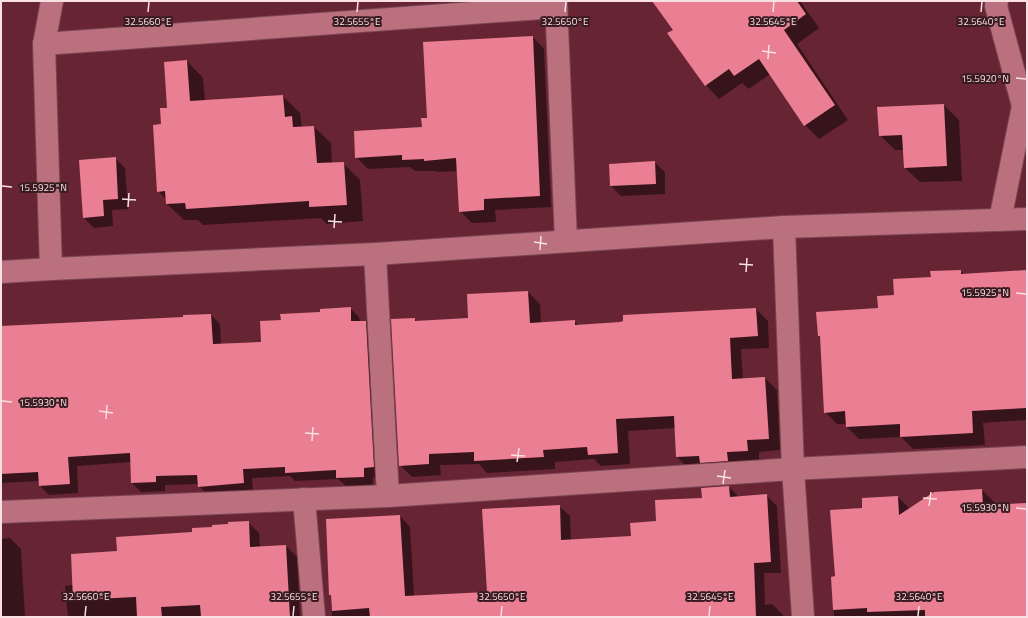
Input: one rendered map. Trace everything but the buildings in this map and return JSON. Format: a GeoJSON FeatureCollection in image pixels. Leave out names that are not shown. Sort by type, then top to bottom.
{"type":"FeatureCollection","features":[{"type":"Feature","properties":{"kind":"street"},"geometry":{"type":"LineString","coordinates":[[51,269],[44,44],[52,1]]}},
{"type":"Feature","properties":{"kind":"street"},"geometry":{"type":"LineString","coordinates":[[997,1],[996,6],[1025,106],[1000,220]]}},
{"type":"Feature","properties":{"kind":"street"},"geometry":{"type":"LineString","coordinates":[[44,44],[556,4],[566,241]]}},
{"type":"Feature","properties":{"kind":"street"},"geometry":{"type":"LineString","coordinates":[[1,272],[375,254],[784,227],[1027,219]]}},
{"type":"Feature","properties":{"kind":"street"},"geometry":{"type":"LineString","coordinates":[[784,227],[793,469],[803,617]]}},
{"type":"Feature","properties":{"kind":"street"},"geometry":{"type":"LineString","coordinates":[[375,254],[388,496]]}},
{"type":"Feature","properties":{"kind":"street"},"geometry":{"type":"LineString","coordinates":[[1,512],[388,496],[793,469],[1027,457]]}},
{"type":"Feature","properties":{"kind":"street"},"geometry":{"type":"LineString","coordinates":[[304,499],[314,617]]}}]}
